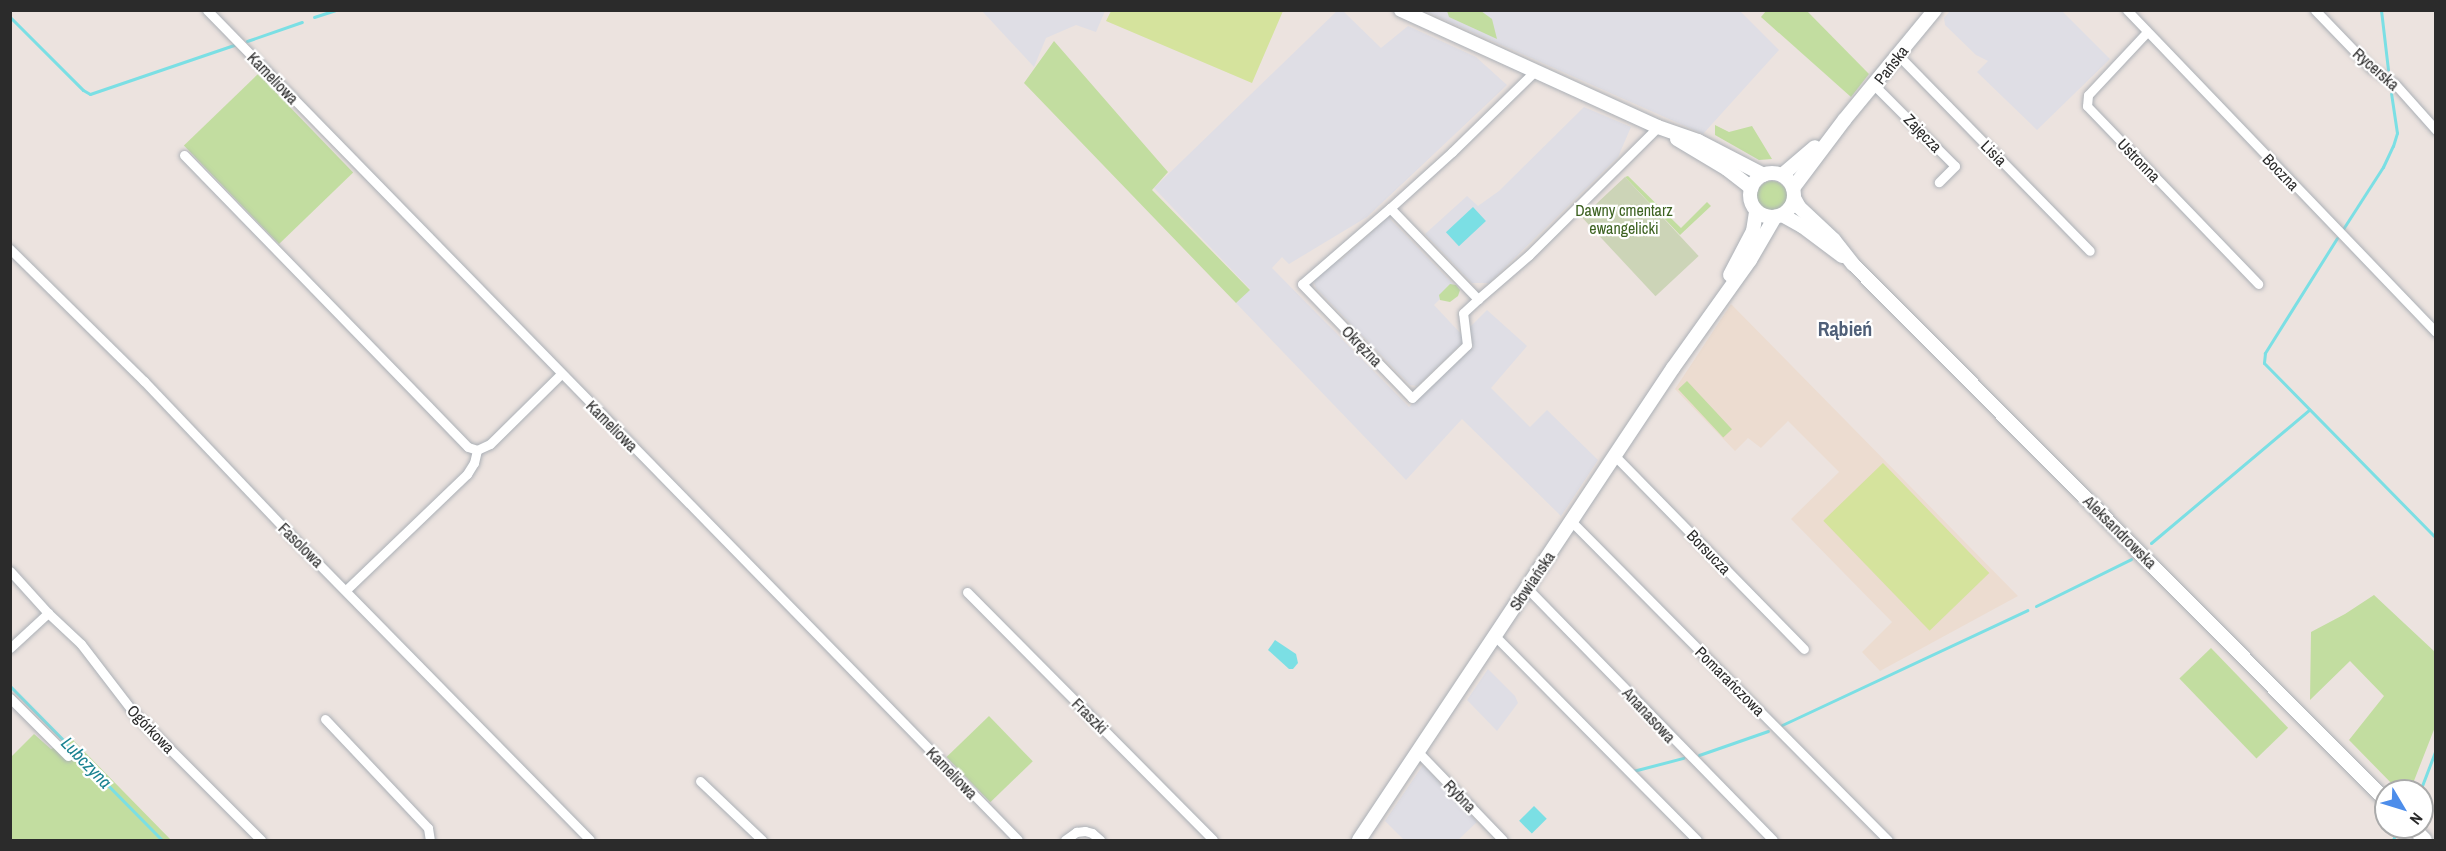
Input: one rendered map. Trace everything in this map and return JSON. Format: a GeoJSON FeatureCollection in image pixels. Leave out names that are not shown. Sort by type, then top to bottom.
{"type":"FeatureCollection","features":[{"type":"Feature","properties":{"kind":"main road"},"geometry":{"type":"LineString","coordinates":[[1401,10],[1658,127],[1698,141],[1764,175],[1782,175],[1793,193],[1789,209],[1778,216],[1767,217],[1756,211],[1750,198],[1751,188],[1764,175]]}},
{"type":"Feature","properties":{"kind":"main road","name":"Pańska"},"geometry":{"type":"LineString","coordinates":[[1782,175],[1845,119],[1875,86],[1935,10]]}},
{"type":"Feature","properties":{"kind":"main road","name":"Pańska"},"geometry":{"type":"LineString","coordinates":[[1793,193],[1845,119]]}},
{"type":"Feature","properties":{"kind":"main road"},"geometry":{"type":"LineString","coordinates":[[1658,127],[1727,169],[1751,188]]}},
{"type":"Feature","properties":{"kind":"main road","name":"Aleksandrowska"},"geometry":{"type":"LineString","coordinates":[[1793,193],[1799,207],[1834,240],[1853,264],[2374,789]]}},
{"type":"Feature","properties":{"kind":"main road","name":"Słowiańska"},"geometry":{"type":"LineString","coordinates":[[1705,322],[1753,231],[1756,211]]}},
{"type":"Feature","properties":{"kind":"main road","name":"Aleksandrowska"},"geometry":{"type":"LineString","coordinates":[[1778,216],[1802,226],[1853,264]]}},
{"type":"Feature","properties":{"kind":"main road","name":"Słowiańska"},"geometry":{"type":"LineString","coordinates":[[1359,840],[1778,216]]}},
{"type":"Feature","properties":{"kind":"street","name":"Kameliowa"},"geometry":{"type":"LineString","coordinates":[[207,10],[1018,840]]}},
{"type":"Feature","properties":{"kind":"street","name":"Boczna"},"geometry":{"type":"LineString","coordinates":[[2127,10],[2436,332]]}},
{"type":"Feature","properties":{"kind":"street","name":"Rycerska"},"geometry":{"type":"LineString","coordinates":[[2315,10],[2371,68],[2395,84],[2436,130]]}},
{"type":"Feature","properties":{"kind":"street","name":"Ustronna"},"geometry":{"type":"LineString","coordinates":[[2147,32],[2088,95],[2087,106],[2258,284]]}},
{"type":"Feature","properties":{"kind":"street","name":"Lisia"},"geometry":{"type":"LineString","coordinates":[[1898,55],[2090,251]]}},
{"type":"Feature","properties":{"kind":"street","name":"Okrężna"},"geometry":{"type":"LineString","coordinates":[[1535,71],[1452,152],[1302,284],[1412,398],[1467,345],[1463,313],[1529,255],[1658,127]]}},
{"type":"Feature","properties":{"kind":"street","name":"Zajęcza"},"geometry":{"type":"LineString","coordinates":[[1875,86],[1955,166],[1939,182]]}},
{"type":"Feature","properties":{"kind":"street"},"geometry":{"type":"LineString","coordinates":[[184,155],[468,447],[477,450],[490,444],[561,374]]}},
{"type":"Feature","properties":{"kind":"street"},"geometry":{"type":"LineString","coordinates":[[1390,208],[1478,299]]}},
{"type":"Feature","properties":{"kind":"street","name":"Fasolowa"},"geometry":{"type":"LineString","coordinates":[[10,249],[144,381],[590,840]]}},
{"type":"Feature","properties":{"kind":"street"},"geometry":{"type":"LineString","coordinates":[[346,590],[467,474],[474,463],[477,450]]}},
{"type":"Feature","properties":{"kind":"street","name":"Borsucza"},"geometry":{"type":"LineString","coordinates":[[1615,456],[1804,649]]}},
{"type":"Feature","properties":{"kind":"street","name":"Pomarańczowa"},"geometry":{"type":"LineString","coordinates":[[1572,521],[1888,840]]}},
{"type":"Feature","properties":{"kind":"street","name":"Ogórkowa"},"geometry":{"type":"LineString","coordinates":[[10,571],[48,613],[81,644],[134,713],[261,840]]}},
{"type":"Feature","properties":{"kind":"street","name":"Ananasowa"},"geometry":{"type":"LineString","coordinates":[[1527,588],[1773,840]]}},
{"type":"Feature","properties":{"kind":"street","name":"Fraszki"},"geometry":{"type":"LineString","coordinates":[[967,592],[1213,840]]}},
{"type":"Feature","properties":{"kind":"street"},"geometry":{"type":"LineString","coordinates":[[10,648],[48,613]]}},
{"type":"Feature","properties":{"kind":"street"},"geometry":{"type":"LineString","coordinates":[[1495,636],[1696,840]]}},
{"type":"Feature","properties":{"kind":"street"},"geometry":{"type":"LineString","coordinates":[[10,698],[68,756]]}},
{"type":"Feature","properties":{"kind":"street"},"geometry":{"type":"LineString","coordinates":[[325,719],[428,828],[430,840]]}},
{"type":"Feature","properties":{"kind":"street","name":"Rybna"},"geometry":{"type":"LineString","coordinates":[[1418,752],[1503,840]]}},
{"type":"Feature","properties":{"kind":"street"},"geometry":{"type":"LineString","coordinates":[[700,781],[762,840]]}},
{"type":"Feature","properties":{"kind":"street"},"geometry":{"type":"LineString","coordinates":[[1065,840],[1076,832],[1085,831],[1092,833],[1100,840]]}},
{"type":"Feature","properties":{"kind":"shaded area"},"geometry":{"type":"Polygon","coordinates":[[[982,11],[1105,11],[1096,32],[1076,25],[1046,38],[1034,67],[982,11]]]}},
{"type":"Feature","properties":{"kind":"shaded area"},"geometry":{"type":"Polygon","coordinates":[[[1337,11],[1343,11],[1381,48],[1408,26],[1476,57],[1507,85],[1367,217],[1289,264],[1282,257],[1272,268],[1409,407],[1473,347],[1470,327],[1487,310],[1527,346],[1491,388],[1530,427],[1547,410],[1598,460],[1561,516],[1462,419],[1406,480],[1236,303],[1250,289],[1154,188],[1337,11]]]}},
{"type":"Feature","properties":{"kind":"shaded area"},"geometry":{"type":"Polygon","coordinates":[[[1425,11],[1740,11],[1779,50],[1703,134],[1425,11]]]}},
{"type":"Feature","properties":{"kind":"shaded area"},"geometry":{"type":"Polygon","coordinates":[[[1950,11],[2062,11],[2110,59],[2037,130],[1977,72],[1988,61],[1976,55],[1945,25],[1944,18],[1950,11]]]}},
{"type":"Feature","properties":{"kind":"shaded area"},"geometry":{"type":"Polygon","coordinates":[[[1584,107],[1631,127],[1618,157],[1489,283],[1472,283],[1425,234],[1467,196],[1478,206],[1499,191],[1584,107]]]}},
{"type":"Feature","properties":{"kind":"shaded area"},"geometry":{"type":"Polygon","coordinates":[[[1388,217],[1454,285],[1434,305],[1463,336],[1462,343],[1417,386],[1410,385],[1316,288],[1313,280],[1334,260],[1341,260],[1388,217]]]}},
{"type":"Feature","properties":{"kind":"shaded area"},"geometry":{"type":"Polygon","coordinates":[[[1731,304],[2018,596],[1880,671],[1862,652],[1892,622],[1791,519],[1839,472],[1788,421],[1761,448],[1748,438],[1735,451],[1675,389],[1731,304]]]}},
{"type":"Feature","properties":{"kind":"shaded area"},"geometry":{"type":"Polygon","coordinates":[[[1488,669],[1515,696],[1518,703],[1497,731],[1467,700],[1488,669]]]}},
{"type":"Feature","properties":{"kind":"shaded area"},"geometry":{"type":"Polygon","coordinates":[[[1423,765],[1477,822],[1458,840],[1404,840],[1385,821],[1423,765]]]}},
{"type":"Feature","properties":{"kind":"green space"},"geometry":{"type":"Polygon","coordinates":[[[1111,10],[1283,11],[1252,83],[1106,21],[1111,10]]]}},
{"type":"Feature","properties":{"kind":"green space"},"geometry":{"type":"Polygon","coordinates":[[[1447,11],[1481,11],[1492,19],[1497,39],[1449,17],[1447,11]]]}},
{"type":"Feature","properties":{"kind":"green space"},"geometry":{"type":"Polygon","coordinates":[[[1766,11],[1807,11],[1869,74],[1851,97],[1761,17],[1766,11]]]}},
{"type":"Feature","properties":{"kind":"green space"},"geometry":{"type":"Polygon","coordinates":[[[1054,41],[1168,172],[1152,190],[1250,290],[1236,303],[1024,83],[1054,41]]]}},
{"type":"Feature","properties":{"kind":"green space"},"geometry":{"type":"Polygon","coordinates":[[[258,74],[353,173],[279,244],[184,146],[258,74]]]}},
{"type":"Feature","properties":{"kind":"green space"},"geometry":{"type":"Polygon","coordinates":[[[1715,125],[1729,132],[1752,126],[1772,159],[1759,160],[1715,135],[1715,125]]]}},
{"type":"Feature","properties":{"kind":"green space"},"geometry":{"type":"Polygon","coordinates":[[[1628,176],[1681,228],[1707,202],[1711,206],[1680,235],[1625,177],[1628,176]]]}},
{"type":"Feature","properties":{"kind":"green space","name":"Dawny cmentarz ewangelicki"},"geometry":{"type":"Polygon","coordinates":[[[1625,177],[1699,256],[1656,296],[1582,217],[1625,177]]]}},
{"type":"Feature","properties":{"kind":"green space"},"geometry":{"type":"Polygon","coordinates":[[[1772,181],[1782,186],[1787,196],[1782,206],[1772,211],[1762,206],[1757,196],[1762,186],[1772,181]]]}},
{"type":"Feature","properties":{"kind":"green space"},"geometry":{"type":"Polygon","coordinates":[[[1450,284],[1456,285],[1460,290],[1458,296],[1450,302],[1440,300],[1439,295],[1450,284]]]}},
{"type":"Feature","properties":{"kind":"green space"},"geometry":{"type":"Polygon","coordinates":[[[1687,381],[1732,429],[1723,437],[1678,389],[1687,381]]]}},
{"type":"Feature","properties":{"kind":"green space"},"geometry":{"type":"Polygon","coordinates":[[[1883,463],[1989,573],[1930,631],[1823,521],[1883,463]]]}},
{"type":"Feature","properties":{"kind":"green space"},"geometry":{"type":"Polygon","coordinates":[[[2374,595],[2435,652],[2435,727],[2415,779],[2387,779],[2349,740],[2384,696],[2350,661],[2310,700],[2311,632],[2374,595]]]}},
{"type":"Feature","properties":{"kind":"green space"},"geometry":{"type":"Polygon","coordinates":[[[2211,648],[2288,728],[2256,758],[2179,679],[2211,648]]]}},
{"type":"Feature","properties":{"kind":"green space"},"geometry":{"type":"Polygon","coordinates":[[[989,716],[1033,761],[990,802],[947,757],[989,716]]]}},
{"type":"Feature","properties":{"kind":"green space"},"geometry":{"type":"Polygon","coordinates":[[[34,734],[51,749],[73,740],[171,840],[11,840],[11,757],[34,734]]]}},
{"type":"Feature","properties":{"kind":"water"},"geometry":{"type":"Polygon","coordinates":[[[1473,207],[1486,221],[1459,246],[1446,232],[1473,207]]]}},
{"type":"Feature","properties":{"kind":"water"},"geometry":{"type":"Polygon","coordinates":[[[1275,640],[1296,654],[1298,663],[1293,669],[1289,669],[1268,650],[1275,640]]]}},
{"type":"Feature","properties":{"kind":"water"},"geometry":{"type":"Polygon","coordinates":[[[1534,806],[1547,819],[1532,834],[1519,821],[1534,806]]]}},
{"type":"Feature","properties":{"kind":"waterway"},"geometry":{"type":"LineString","coordinates":[[314,17],[335,10]]}},
{"type":"Feature","properties":{"kind":"waterway"},"geometry":{"type":"LineString","coordinates":[[2381,10],[2388,70]]}},
{"type":"Feature","properties":{"kind":"waterway"},"geometry":{"type":"LineString","coordinates":[[10,17],[83,90],[90,94],[234,45]]}},
{"type":"Feature","properties":{"kind":"waterway"},"geometry":{"type":"LineString","coordinates":[[247,41],[302,22]]}},
{"type":"Feature","properties":{"kind":"waterway"},"geometry":{"type":"LineString","coordinates":[[2343,229],[2383,167],[2393,146],[2397,133],[2391,93]]}},
{"type":"Feature","properties":{"kind":"waterway"},"geometry":{"type":"LineString","coordinates":[[2337,238],[2265,353],[2264,363],[2436,538]]}},
{"type":"Feature","properties":{"kind":"waterway"},"geometry":{"type":"LineString","coordinates":[[2151,543],[2309,410]]}},
{"type":"Feature","properties":{"kind":"waterway"},"geometry":{"type":"LineString","coordinates":[[2036,606],[2131,559]]}},
{"type":"Feature","properties":{"kind":"waterway"},"geometry":{"type":"LineString","coordinates":[[1782,725],[2027,610]]}},
{"type":"Feature","properties":{"kind":"waterway","name":"Lubczyna"},"geometry":{"type":"LineString","coordinates":[[10,686],[162,840]]}},
{"type":"Feature","properties":{"kind":"waterway"},"geometry":{"type":"LineString","coordinates":[[1699,755],[1768,731]]}},
{"type":"Feature","properties":{"kind":"waterway"},"geometry":{"type":"LineString","coordinates":[[2425,779],[2436,749]]}},
{"type":"Feature","properties":{"kind":"waterway"},"geometry":{"type":"LineString","coordinates":[[1633,771],[1683,758]]}},
{"type":"Feature","properties":{"kind":"district","name":"Rąbień"},"geometry":{"type":"Point","coordinates":[1845,328]}}]}
